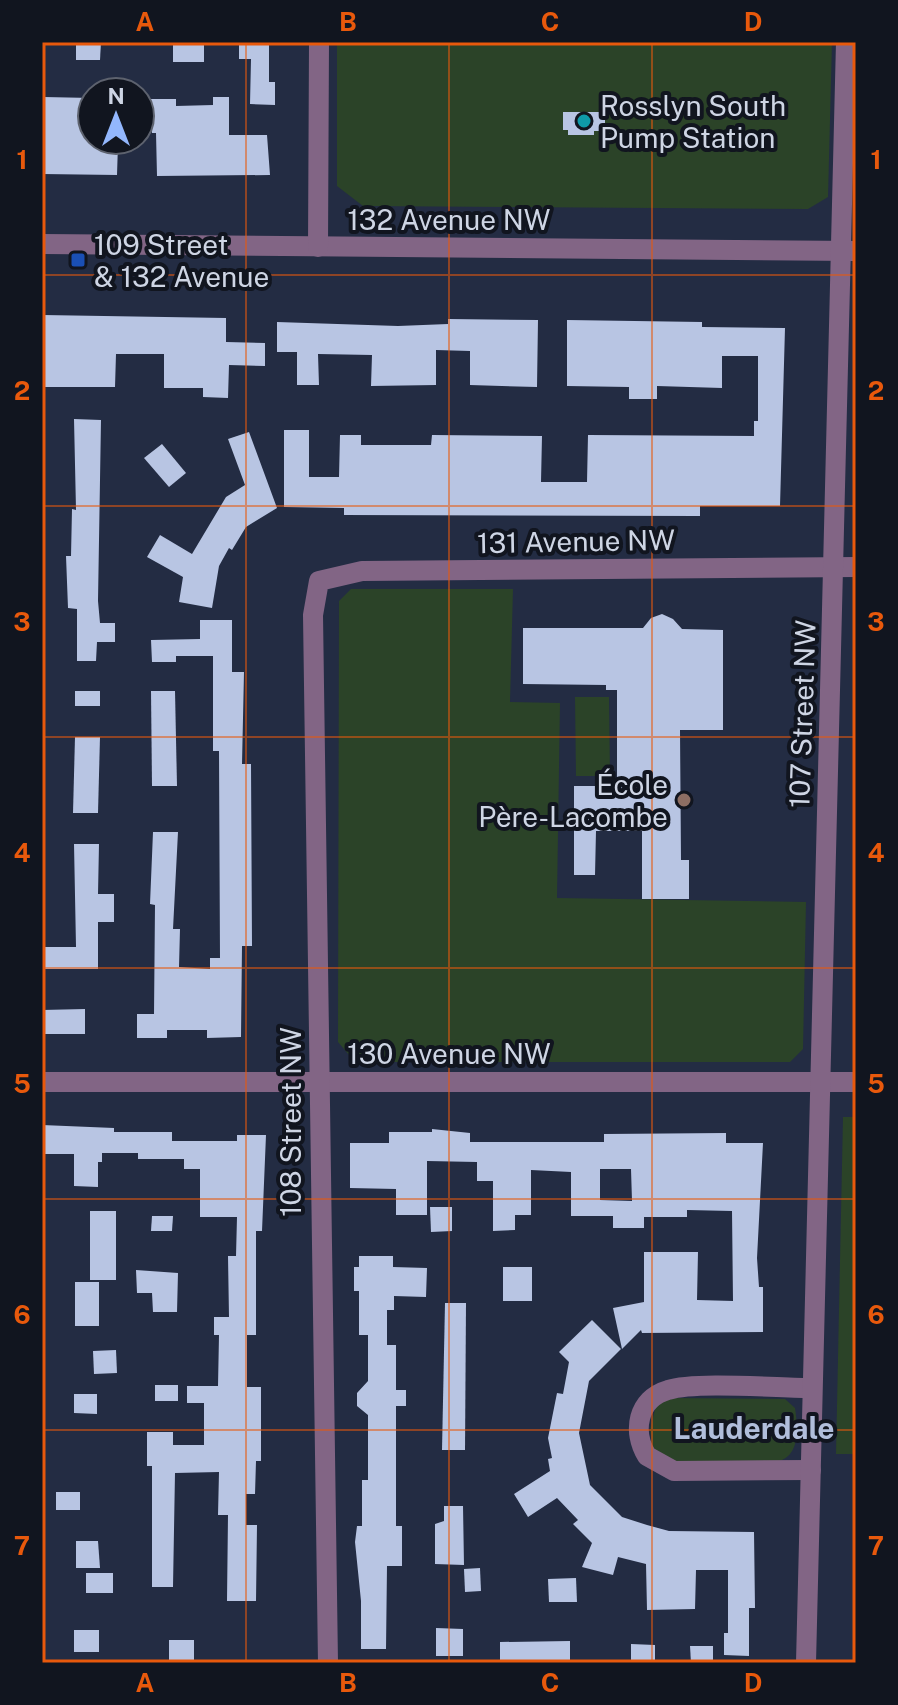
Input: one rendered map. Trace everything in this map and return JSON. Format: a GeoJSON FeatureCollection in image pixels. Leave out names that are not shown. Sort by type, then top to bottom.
{"type":"FeatureCollection","features":[{"type":"Feature","properties":{"kind":"street"},"geometry":{"type":"LineString","coordinates":[[318,247],[319,42]]}},
{"type":"Feature","properties":{"kind":"street","name":"107 Street NW"},"geometry":{"type":"LineString","coordinates":[[806,1663],[834,566],[848,250],[846,42]]}},
{"type":"Feature","properties":{"kind":"street","name":"132 Avenue NW"},"geometry":{"type":"LineString","coordinates":[[42,244],[848,250]]}},
{"type":"Feature","properties":{"kind":"street","name":"131 Avenue NW"},"geometry":{"type":"LineString","coordinates":[[319,581],[362,571],[856,567]]}},
{"type":"Feature","properties":{"kind":"street","name":"108 Street NW"},"geometry":{"type":"LineString","coordinates":[[319,581],[313,615],[328,1663]]}},
{"type":"Feature","properties":{"kind":"street","name":"130 Avenue NW"},"geometry":{"type":"LineString","coordinates":[[42,1082],[856,1082]]}},
{"type":"Feature","properties":{"kind":"street"},"geometry":{"type":"LineString","coordinates":[[811,1470],[674,1471],[647,1456],[638,1427],[644,1408],[666,1390],[812,1388]]}},
{"type":"Feature","properties":{"kind":"green space"},"geometry":{"type":"Polygon","coordinates":[[[337,42],[832,42],[828,197],[808,209],[363,206],[337,186],[337,42]]]}},
{"type":"Feature","properties":{"kind":"green space"},"geometry":{"type":"Polygon","coordinates":[[[351,589],[513,589],[510,702],[560,703],[557,898],[806,902],[803,1049],[790,1062],[355,1062],[338,1042],[339,601],[351,589]]]}},
{"type":"Feature","properties":{"kind":"green space"},"geometry":{"type":"Polygon","coordinates":[[[575,697],[609,697],[610,776],[576,776],[575,697]]]}},
{"type":"Feature","properties":{"kind":"green space"},"geometry":{"type":"Polygon","coordinates":[[[843,1117],[856,1117],[856,1454],[836,1454],[843,1117]]]}},
{"type":"Feature","properties":{"kind":"green space"},"geometry":{"type":"Polygon","coordinates":[[[668,1398],[785,1399],[795,1408],[797,1432],[794,1447],[786,1458],[779,1461],[671,1462],[653,1449],[650,1429],[656,1406],[668,1398]]]}},
{"type":"Feature","properties":{"kind":"building"},"geometry":{"type":"Polygon","coordinates":[[[76,42],[101,42],[100,60],[76,60],[76,42]]]}},
{"type":"Feature","properties":{"kind":"building"},"geometry":{"type":"Polygon","coordinates":[[[173,42],[204,45],[204,62],[173,62],[173,42]]]}},
{"type":"Feature","properties":{"kind":"building"},"geometry":{"type":"Polygon","coordinates":[[[239,42],[269,42],[269,82],[275,82],[275,105],[250,104],[251,59],[239,59],[239,42]]]}},
{"type":"Feature","properties":{"kind":"building"},"geometry":{"type":"Polygon","coordinates":[[[44,97],[76,98],[76,156],[118,156],[117,175],[42,174],[44,97]]]}},
{"type":"Feature","properties":{"kind":"building"},"geometry":{"type":"Polygon","coordinates":[[[213,97],[229,97],[229,135],[267,135],[270,175],[157,176],[156,99],[176,99],[176,106],[213,105],[213,97]]]}},
{"type":"Feature","properties":{"kind":"building","name":"Rosslyn South Pump Station"},"geometry":{"type":"Polygon","coordinates":[[[563,112],[605,112],[605,131],[594,131],[594,135],[568,135],[568,130],[563,130],[563,112]]]}},
{"type":"Feature","properties":{"kind":"building"},"geometry":{"type":"Polygon","coordinates":[[[43,315],[226,318],[226,342],[265,343],[265,366],[229,365],[228,398],[203,397],[203,388],[164,388],[164,354],[116,354],[115,387],[44,387],[43,315]]]}},
{"type":"Feature","properties":{"kind":"building"},"geometry":{"type":"Polygon","coordinates":[[[448,319],[538,320],[537,387],[470,385],[470,351],[436,350],[436,385],[371,386],[372,355],[318,354],[319,385],[297,385],[297,352],[277,352],[277,322],[398,326],[448,324],[448,319]]]}},
{"type":"Feature","properties":{"kind":"building"},"geometry":{"type":"Polygon","coordinates":[[[567,320],[702,322],[702,327],[785,328],[780,506],[700,506],[700,516],[344,515],[344,508],[284,507],[284,430],[309,430],[309,477],[339,477],[340,435],[361,435],[361,445],[431,445],[432,435],[542,436],[541,482],[587,482],[588,435],[754,436],[754,421],[758,421],[758,356],[722,356],[722,388],[657,386],[657,399],[629,399],[629,387],[567,386],[567,320]]]}},
{"type":"Feature","properties":{"kind":"building"},"geometry":{"type":"Polygon","coordinates":[[[74,419],[101,420],[98,601],[100,623],[115,623],[115,642],[97,642],[96,661],[77,661],[77,609],[68,608],[66,556],[71,556],[72,509],[76,510],[74,419]]]}},
{"type":"Feature","properties":{"kind":"building"},"geometry":{"type":"Polygon","coordinates":[[[249,432],[277,508],[246,527],[232,550],[229,548],[219,566],[212,608],[179,602],[183,577],[147,557],[160,535],[192,554],[226,497],[245,485],[228,439],[249,432]]]}},
{"type":"Feature","properties":{"kind":"building"},"geometry":{"type":"Polygon","coordinates":[[[162,444],[186,473],[169,487],[144,458],[162,444]]]}},
{"type":"Feature","properties":{"kind":"building"},"geometry":{"type":"Polygon","coordinates":[[[662,614],[673,619],[682,629],[723,630],[723,730],[680,730],[681,860],[689,860],[689,899],[642,899],[642,831],[596,831],[595,875],[574,875],[574,786],[617,786],[617,690],[606,690],[606,685],[523,684],[523,628],[643,628],[651,618],[662,614]]]}},
{"type":"Feature","properties":{"kind":"building"},"geometry":{"type":"Polygon","coordinates":[[[200,620],[232,620],[232,672],[244,672],[242,764],[251,764],[252,946],[242,946],[241,1037],[207,1038],[207,1030],[167,1030],[167,1038],[137,1038],[137,1014],[154,1014],[155,905],[150,904],[153,832],[178,832],[173,929],[180,929],[179,967],[210,969],[210,958],[220,958],[219,751],[213,751],[213,656],[176,656],[176,662],[152,662],[151,640],[200,639],[200,620]]]}},
{"type":"Feature","properties":{"kind":"building"},"geometry":{"type":"Polygon","coordinates":[[[75,691],[100,691],[100,706],[75,706],[75,691]]]}},
{"type":"Feature","properties":{"kind":"building"},"geometry":{"type":"Polygon","coordinates":[[[151,691],[175,691],[177,786],[152,786],[151,691]]]}},
{"type":"Feature","properties":{"kind":"building"},"geometry":{"type":"Polygon","coordinates":[[[75,737],[100,737],[98,813],[73,813],[75,737]]]}},
{"type":"Feature","properties":{"kind":"building"},"geometry":{"type":"Polygon","coordinates":[[[74,844],[99,844],[98,894],[114,894],[114,922],[98,922],[98,969],[42,969],[42,947],[76,947],[74,844]]]}},
{"type":"Feature","properties":{"kind":"building"},"geometry":{"type":"Polygon","coordinates":[[[85,1009],[85,1034],[42,1034],[42,1010],[85,1009]]]}},
{"type":"Feature","properties":{"kind":"building"},"geometry":{"type":"Polygon","coordinates":[[[42,1125],[114,1128],[114,1132],[172,1132],[172,1141],[237,1141],[237,1135],[266,1135],[262,1231],[256,1231],[256,1335],[247,1335],[247,1387],[261,1387],[261,1461],[256,1461],[255,1494],[246,1494],[246,1525],[257,1525],[256,1601],[227,1601],[228,1515],[218,1515],[219,1472],[175,1473],[173,1587],[152,1587],[152,1466],[147,1466],[147,1432],[173,1432],[173,1445],[204,1445],[204,1403],[187,1403],[187,1386],[218,1386],[219,1335],[214,1335],[214,1317],[229,1317],[228,1256],[236,1256],[237,1217],[200,1217],[200,1169],[184,1169],[184,1159],[138,1159],[138,1153],[102,1153],[102,1162],[98,1162],[98,1187],[74,1186],[74,1154],[42,1154],[42,1125]]]}},
{"type":"Feature","properties":{"kind":"building"},"geometry":{"type":"Polygon","coordinates":[[[432,1129],[470,1133],[470,1142],[604,1142],[604,1134],[726,1133],[726,1143],[763,1143],[757,1258],[759,1287],[763,1287],[763,1332],[642,1333],[641,1330],[622,1349],[613,1308],[644,1302],[644,1252],[698,1252],[697,1300],[733,1301],[732,1211],[687,1210],[687,1217],[644,1217],[644,1228],[613,1228],[613,1216],[571,1216],[571,1172],[531,1170],[531,1215],[515,1215],[515,1230],[493,1231],[493,1181],[477,1181],[477,1162],[427,1161],[427,1215],[396,1215],[396,1189],[350,1188],[350,1143],[389,1143],[389,1132],[432,1132],[432,1129]],[[600,1169],[600,1200],[632,1201],[631,1169],[600,1169]]]}},
{"type":"Feature","properties":{"kind":"building"},"geometry":{"type":"Polygon","coordinates":[[[430,1207],[452,1207],[452,1231],[431,1232],[430,1207]]]}},
{"type":"Feature","properties":{"kind":"building"},"geometry":{"type":"Polygon","coordinates":[[[90,1211],[116,1211],[116,1280],[90,1280],[90,1211]]]}},
{"type":"Feature","properties":{"kind":"building"},"geometry":{"type":"Polygon","coordinates":[[[152,1216],[173,1216],[172,1231],[151,1231],[152,1216]]]}},
{"type":"Feature","properties":{"kind":"building"},"geometry":{"type":"Polygon","coordinates":[[[359,1256],[393,1256],[393,1267],[427,1268],[426,1297],[394,1296],[394,1310],[387,1310],[387,1345],[396,1345],[396,1390],[406,1390],[406,1406],[396,1406],[396,1526],[402,1526],[402,1566],[387,1566],[386,1649],[361,1649],[361,1601],[355,1542],[357,1526],[362,1526],[362,1480],[368,1480],[368,1415],[357,1406],[357,1393],[368,1381],[368,1335],[359,1335],[359,1291],[354,1291],[354,1267],[359,1267],[359,1256]]]}},
{"type":"Feature","properties":{"kind":"building"},"geometry":{"type":"Polygon","coordinates":[[[503,1267],[532,1267],[532,1301],[503,1301],[503,1267]]]}},
{"type":"Feature","properties":{"kind":"building"},"geometry":{"type":"Polygon","coordinates":[[[136,1270],[178,1273],[177,1312],[153,1312],[152,1293],[137,1293],[136,1270]]]}},
{"type":"Feature","properties":{"kind":"building"},"geometry":{"type":"Polygon","coordinates":[[[75,1282],[99,1282],[99,1326],[75,1326],[75,1282]]]}},
{"type":"Feature","properties":{"kind":"building"},"geometry":{"type":"Polygon","coordinates":[[[445,1303],[466,1303],[465,1450],[442,1450],[445,1303]]]}},
{"type":"Feature","properties":{"kind":"building"},"geometry":{"type":"Polygon","coordinates":[[[592,1320],[621,1349],[589,1381],[579,1433],[590,1485],[622,1517],[647,1525],[669,1531],[754,1532],[755,1608],[749,1608],[749,1656],[724,1655],[724,1633],[728,1633],[728,1570],[696,1570],[695,1609],[647,1610],[646,1564],[618,1557],[613,1575],[582,1567],[592,1543],[573,1524],[578,1520],[557,1498],[528,1517],[514,1494],[550,1471],[548,1459],[552,1458],[548,1438],[557,1393],[563,1394],[569,1362],[559,1352],[592,1320]]]}},
{"type":"Feature","properties":{"kind":"building"},"geometry":{"type":"Polygon","coordinates":[[[116,1350],[117,1373],[94,1374],[93,1351],[116,1350]]]}},
{"type":"Feature","properties":{"kind":"building"},"geometry":{"type":"Polygon","coordinates":[[[155,1385],[178,1385],[178,1401],[155,1401],[155,1385]]]}},
{"type":"Feature","properties":{"kind":"building"},"geometry":{"type":"Polygon","coordinates":[[[74,1394],[97,1394],[97,1414],[74,1413],[74,1394]]]}},
{"type":"Feature","properties":{"kind":"building"},"geometry":{"type":"Polygon","coordinates":[[[56,1492],[80,1492],[80,1510],[56,1510],[56,1492]]]}},
{"type":"Feature","properties":{"kind":"building"},"geometry":{"type":"Polygon","coordinates":[[[444,1506],[463,1506],[464,1565],[435,1564],[435,1524],[444,1521],[444,1506]]]}},
{"type":"Feature","properties":{"kind":"building"},"geometry":{"type":"Polygon","coordinates":[[[76,1541],[98,1541],[100,1568],[76,1568],[76,1541]]]}},
{"type":"Feature","properties":{"kind":"building"},"geometry":{"type":"Polygon","coordinates":[[[480,1568],[481,1591],[465,1592],[464,1569],[480,1568]]]}},
{"type":"Feature","properties":{"kind":"building"},"geometry":{"type":"Polygon","coordinates":[[[86,1573],[113,1573],[113,1593],[86,1593],[86,1573]]]}},
{"type":"Feature","properties":{"kind":"building"},"geometry":{"type":"Polygon","coordinates":[[[576,1578],[577,1602],[549,1602],[548,1579],[576,1578]]]}},
{"type":"Feature","properties":{"kind":"building"},"geometry":{"type":"Polygon","coordinates":[[[436,1628],[463,1629],[463,1656],[436,1656],[436,1628]]]}},
{"type":"Feature","properties":{"kind":"building"},"geometry":{"type":"Polygon","coordinates":[[[74,1630],[99,1630],[99,1652],[74,1652],[74,1630]]]}},
{"type":"Feature","properties":{"kind":"building"},"geometry":{"type":"Polygon","coordinates":[[[169,1640],[194,1640],[194,1663],[169,1663],[169,1640]]]}},
{"type":"Feature","properties":{"kind":"building"},"geometry":{"type":"Polygon","coordinates":[[[570,1641],[570,1663],[500,1663],[500,1642],[570,1641]]]}},
{"type":"Feature","properties":{"kind":"building"},"geometry":{"type":"Polygon","coordinates":[[[631,1644],[655,1645],[655,1663],[631,1663],[631,1644]]]}},
{"type":"Feature","properties":{"kind":"building"},"geometry":{"type":"Polygon","coordinates":[[[690,1646],[713,1646],[713,1663],[691,1663],[690,1646]]]}},
{"type":"Feature","properties":{"kind":"place","name":"Rosslyn South Pump Station"},"geometry":{"type":"Point","coordinates":[584,121]}},
{"type":"Feature","properties":{"kind":"place","name":"109 Street & 132 Avenue"},"geometry":{"type":"Point","coordinates":[78,260]}},
{"type":"Feature","properties":{"kind":"place","name":"École Père-Lacombe"},"geometry":{"type":"Point","coordinates":[684,800]}},
{"type":"Feature","properties":{"kind":"district","name":"Lauderdale"},"geometry":{"type":"Point","coordinates":[754,1428]}}]}
